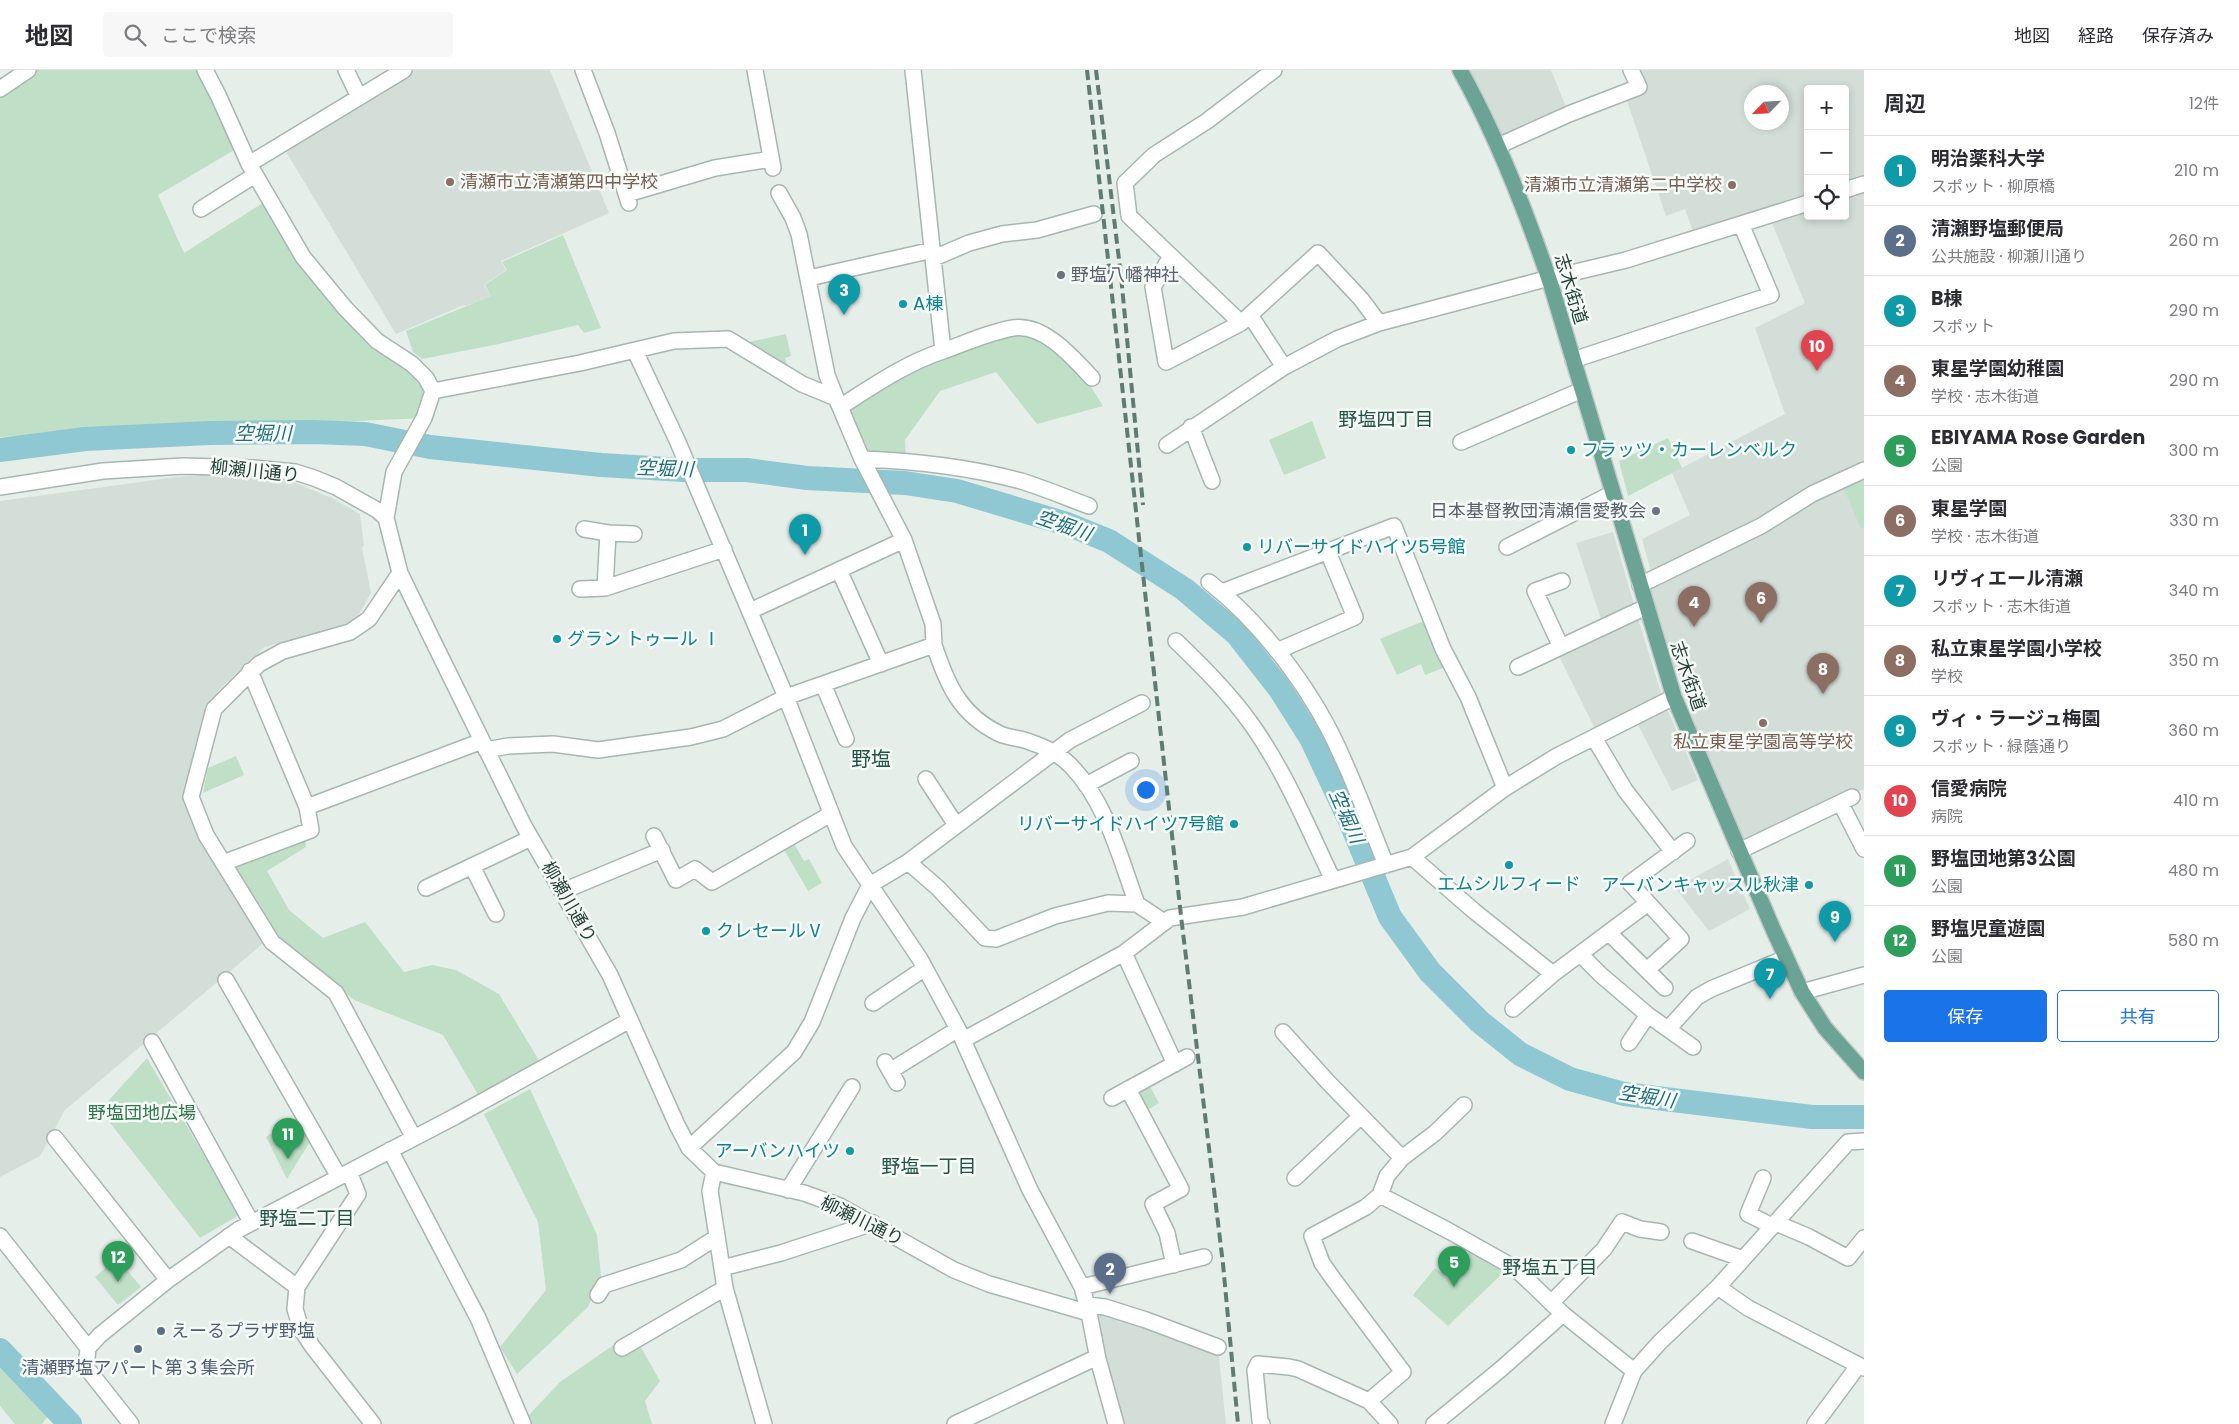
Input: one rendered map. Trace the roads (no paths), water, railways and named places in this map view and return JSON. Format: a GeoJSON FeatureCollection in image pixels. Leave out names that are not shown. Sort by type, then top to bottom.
{"type":"FeatureCollection","features":[{"type":"Feature","properties":{"kind":"main road","name":"志木街道"},"geometry":{"type":"LineString","coordinates":[[1460,70],[1498,146],[1529,222],[1549,279],[1674,697],[1802,992],[1825,1028],[1863,1071]]}},
{"type":"Feature","properties":{"kind":"street"},"geometry":{"type":"LineString","coordinates":[[0,89],[28,70]]}},
{"type":"Feature","properties":{"kind":"street"},"geometry":{"type":"LineString","coordinates":[[205,70],[252,169],[303,257],[345,308],[377,341],[412,364],[426,378],[433,390],[424,418],[394,472],[386,518]]}},
{"type":"Feature","properties":{"kind":"street"},"geometry":{"type":"LineString","coordinates":[[346,70],[359,97]]}},
{"type":"Feature","properties":{"kind":"street"},"geometry":{"type":"LineString","coordinates":[[201,209],[252,169],[359,97],[404,70]]}},
{"type":"Feature","properties":{"kind":"street"},"geometry":{"type":"LineString","coordinates":[[582,70],[607,133],[628,199],[715,168],[772,164],[755,70]]}},
{"type":"Feature","properties":{"kind":"street"},"geometry":{"type":"LineString","coordinates":[[912,70],[934,254],[943,351]]}},
{"type":"Feature","properties":{"kind":"street"},"geometry":{"type":"LineString","coordinates":[[1274,70],[1207,121],[1154,155],[1125,183],[1129,216],[1171,256],[1246,319],[1284,367]]}},
{"type":"Feature","properties":{"kind":"street"},"geometry":{"type":"LineString","coordinates":[[1498,146],[1570,114],[1639,87],[1630,70]]}},
{"type":"Feature","properties":{"kind":"street"},"geometry":{"type":"LineString","coordinates":[[1849,189],[1864,184]]}},
{"type":"Feature","properties":{"kind":"street"},"geometry":{"type":"LineString","coordinates":[[779,193],[793,218],[799,234],[827,375],[864,461],[904,540],[933,624],[934,645],[946,680],[956,699],[979,720],[1001,734],[1030,742],[1054,752],[1071,766],[1086,785],[1105,819],[1137,904]]}},
{"type":"Feature","properties":{"kind":"street"},"geometry":{"type":"LineString","coordinates":[[1166,445],[1284,367],[1337,339],[1378,323],[1626,260],[1804,204]]}},
{"type":"Feature","properties":{"kind":"street"},"geometry":{"type":"LineString","coordinates":[[809,278],[934,254],[1002,234],[1037,230],[1094,214]]}},
{"type":"Feature","properties":{"kind":"street"},"geometry":{"type":"LineString","coordinates":[[1573,360],[1771,295],[1741,224]]}},
{"type":"Feature","properties":{"kind":"street"},"geometry":{"type":"LineString","coordinates":[[1171,256],[1153,287],[1166,362],[1246,319],[1318,253],[1361,299],[1378,323]]}},
{"type":"Feature","properties":{"kind":"street"},"geometry":{"type":"LineString","coordinates":[[838,402],[931,355],[1014,328],[1032,330],[1043,335],[1060,347],[1092,378]]}},
{"type":"Feature","properties":{"kind":"street"},"geometry":{"type":"LineString","coordinates":[[433,390],[580,363],[674,341],[728,339],[802,384],[838,402]]}},
{"type":"Feature","properties":{"kind":"street"},"geometry":{"type":"LineString","coordinates":[[635,351],[678,442],[750,610],[844,846],[870,886],[893,916],[925,968],[960,1035],[1030,1190],[1082,1287],[1089,1309],[1098,1359],[1116,1424]]}},
{"type":"Feature","properties":{"kind":"street"},"geometry":{"type":"LineString","coordinates":[[1461,442],[1582,390]]}},
{"type":"Feature","properties":{"kind":"street"},"geometry":{"type":"LineString","coordinates":[[1191,427],[1212,481]]}},
{"type":"Feature","properties":{"kind":"street"},"geometry":{"type":"LineString","coordinates":[[864,461],[953,466],[1023,482],[1089,506]]}},
{"type":"Feature","properties":{"kind":"street","name":"柳瀬川通り"},"geometry":{"type":"LineString","coordinates":[[0,487],[103,471],[184,466],[253,468],[295,472],[314,478],[353,496],[377,510],[386,518],[400,573],[484,745],[531,838],[610,975],[689,1148],[714,1172],[804,1193],[846,1209],[954,1270],[989,1284],[1089,1309],[1100,1306],[1218,1347]]}},
{"type":"Feature","properties":{"kind":"street"},"geometry":{"type":"LineString","coordinates":[[1640,585],[1761,526],[1812,494],[1864,470]]}},
{"type":"Feature","properties":{"kind":"street"},"geometry":{"type":"LineString","coordinates":[[1507,547],[1613,493]]}},
{"type":"Feature","properties":{"kind":"street"},"geometry":{"type":"LineString","coordinates":[[1222,592],[1394,526],[1443,649],[1468,697],[1504,788]]}},
{"type":"Feature","properties":{"kind":"street"},"geometry":{"type":"LineString","coordinates":[[584,530],[634,534]]}},
{"type":"Feature","properties":{"kind":"street"},"geometry":{"type":"LineString","coordinates":[[604,588],[608,532]]}},
{"type":"Feature","properties":{"kind":"street"},"geometry":{"type":"LineString","coordinates":[[750,610],[904,540]]}},
{"type":"Feature","properties":{"kind":"street"},"geometry":{"type":"LineString","coordinates":[[580,589],[604,588],[724,549]]}},
{"type":"Feature","properties":{"kind":"street"},"geometry":{"type":"LineString","coordinates":[[1277,651],[1354,617],[1328,552]]}},
{"type":"Feature","properties":{"kind":"street"},"geometry":{"type":"LineString","coordinates":[[838,570],[881,664]]}},
{"type":"Feature","properties":{"kind":"street"},"geometry":{"type":"LineString","coordinates":[[400,573],[369,619],[350,632],[283,651],[259,664],[214,709],[191,797],[206,835],[272,942],[336,993],[414,1138]]}},
{"type":"Feature","properties":{"kind":"street"},"geometry":{"type":"LineString","coordinates":[[1561,647],[1536,591],[1562,581]]}},
{"type":"Feature","properties":{"kind":"street"},"geometry":{"type":"LineString","coordinates":[[1209,582],[1222,592],[1277,651],[1306,691],[1343,758],[1386,865]]}},
{"type":"Feature","properties":{"kind":"street"},"geometry":{"type":"LineString","coordinates":[[1518,667],[1646,607]]}},
{"type":"Feature","properties":{"kind":"street"},"geometry":{"type":"LineString","coordinates":[[1176,641],[1216,681],[1252,725],[1285,780],[1333,880]]}},
{"type":"Feature","properties":{"kind":"street"},"geometry":{"type":"LineString","coordinates":[[306,806],[484,745],[554,744],[598,750],[691,737],[723,729],[786,697],[934,645]]}},
{"type":"Feature","properties":{"kind":"street"},"geometry":{"type":"LineString","coordinates":[[223,863],[311,830],[306,806],[250,671]]}},
{"type":"Feature","properties":{"kind":"street"},"geometry":{"type":"LineString","coordinates":[[823,684],[846,739]]}},
{"type":"Feature","properties":{"kind":"street"},"geometry":{"type":"LineString","coordinates":[[890,1072],[1124,952],[1170,918],[1242,907],[1412,857],[1504,788],[1557,756],[1674,697]]}},
{"type":"Feature","properties":{"kind":"street"},"geometry":{"type":"LineString","coordinates":[[689,1148],[794,1052],[812,1022],[853,918],[870,886],[908,862],[1070,740],[1142,703]]}},
{"type":"Feature","properties":{"kind":"street"},"geometry":{"type":"LineString","coordinates":[[1594,738],[1625,790],[1673,852]]}},
{"type":"Feature","properties":{"kind":"street"},"geometry":{"type":"LineString","coordinates":[[1086,785],[1131,761]]}},
{"type":"Feature","properties":{"kind":"street"},"geometry":{"type":"LineString","coordinates":[[926,778],[956,825]]}},
{"type":"Feature","properties":{"kind":"street"},"geometry":{"type":"LineString","coordinates":[[1740,851],[1847,801],[1864,849]]}},
{"type":"Feature","properties":{"kind":"street"},"geometry":{"type":"LineString","coordinates":[[654,836],[676,880],[695,870],[712,882],[832,814]]}},
{"type":"Feature","properties":{"kind":"street"},"geometry":{"type":"LineString","coordinates":[[426,888],[531,838]]}},
{"type":"Feature","properties":{"kind":"street"},"geometry":{"type":"LineString","coordinates":[[1647,970],[1681,939],[1630,883],[1687,841]]}},
{"type":"Feature","properties":{"kind":"street"},"geometry":{"type":"LineString","coordinates":[[563,892],[662,850]]}},
{"type":"Feature","properties":{"kind":"street"},"geometry":{"type":"LineString","coordinates":[[1412,857],[1474,911],[1553,974]]}},
{"type":"Feature","properties":{"kind":"street"},"geometry":{"type":"LineString","coordinates":[[908,862],[938,888],[985,938],[996,939],[1055,916],[1108,903],[1137,904],[1164,922]]}},
{"type":"Feature","properties":{"kind":"street"},"geometry":{"type":"LineString","coordinates":[[472,866],[496,914]]}},
{"type":"Feature","properties":{"kind":"street"},"geometry":{"type":"LineString","coordinates":[[1513,1009],[1553,974],[1648,902]]}},
{"type":"Feature","properties":{"kind":"street"},"geometry":{"type":"LineString","coordinates":[[1609,933],[1665,988]]}},
{"type":"Feature","properties":{"kind":"street"},"geometry":{"type":"LineString","coordinates":[[1112,1098],[1181,1061],[1124,952]]}},
{"type":"Feature","properties":{"kind":"street"},"geometry":{"type":"LineString","coordinates":[[1580,954],[1601,975],[1648,1014],[1693,1047]]}},
{"type":"Feature","properties":{"kind":"street"},"geometry":{"type":"LineString","coordinates":[[1669,1028],[1698,997],[1711,989],[1786,958]]}},
{"type":"Feature","properties":{"kind":"street"},"geometry":{"type":"LineString","coordinates":[[873,1003],[925,968]]}},
{"type":"Feature","properties":{"kind":"street"},"geometry":{"type":"LineString","coordinates":[[1802,992],[1864,975]]}},
{"type":"Feature","properties":{"kind":"street"},"geometry":{"type":"LineString","coordinates":[[226,980],[344,1175],[358,1194],[297,1287],[295,1309],[301,1329],[312,1346],[373,1424]]}},
{"type":"Feature","properties":{"kind":"street"},"geometry":{"type":"LineString","coordinates":[[1629,1043],[1648,1014]]}},
{"type":"Feature","properties":{"kind":"street"},"geometry":{"type":"LineString","coordinates":[[131,1424],[86,1367],[88,1348],[100,1335],[168,1280],[251,1222],[414,1138],[630,1020]]}},
{"type":"Feature","properties":{"kind":"street"},"geometry":{"type":"LineString","coordinates":[[1283,1032],[1402,1158]]}},
{"type":"Feature","properties":{"kind":"street"},"geometry":{"type":"LineString","coordinates":[[152,1042],[251,1222]]}},
{"type":"Feature","properties":{"kind":"street"},"geometry":{"type":"LineString","coordinates":[[788,1190],[852,1087]]}},
{"type":"Feature","properties":{"kind":"street"},"geometry":{"type":"LineString","coordinates":[[1128,1089],[1181,1189],[1153,1204],[1167,1232],[1174,1265]]}},
{"type":"Feature","properties":{"kind":"street"},"geometry":{"type":"LineString","coordinates":[[1369,1401],[1403,1372],[1322,1263],[1312,1236],[1366,1207],[1380,1195],[1387,1176],[1402,1158],[1435,1133],[1464,1105]]}},
{"type":"Feature","properties":{"kind":"street"},"geometry":{"type":"LineString","coordinates":[[1294,1178],[1361,1116]]}},
{"type":"Feature","properties":{"kind":"street"},"geometry":{"type":"LineString","coordinates":[[55,1138],[168,1280]]}},
{"type":"Feature","properties":{"kind":"street"},"geometry":{"type":"LineString","coordinates":[[1613,1424],[1634,1371],[1667,1335],[1718,1287],[1848,1142],[1864,1141]]}},
{"type":"Feature","properties":{"kind":"street"},"geometry":{"type":"LineString","coordinates":[[390,1150],[478,1318],[523,1424]]}},
{"type":"Feature","properties":{"kind":"street"},"geometry":{"type":"LineString","coordinates":[[714,1172],[710,1191],[725,1288],[764,1424]]}},
{"type":"Feature","properties":{"kind":"street"},"geometry":{"type":"LineString","coordinates":[[1763,1178],[1748,1214],[1809,1237],[1848,1258],[1864,1238]]}},
{"type":"Feature","properties":{"kind":"street"},"geometry":{"type":"LineString","coordinates":[[1380,1195],[1449,1230],[1515,1268],[1562,1314],[1634,1371]]}},
{"type":"Feature","properties":{"kind":"street"},"geometry":{"type":"LineString","coordinates":[[1551,1303],[1604,1249],[1622,1222],[1640,1229],[1662,1232]]}},
{"type":"Feature","properties":{"kind":"street"},"geometry":{"type":"LineString","coordinates":[[722,1268],[781,1253],[873,1223]]}},
{"type":"Feature","properties":{"kind":"street"},"geometry":{"type":"LineString","coordinates":[[0,1236],[88,1348]]}},
{"type":"Feature","properties":{"kind":"street"},"geometry":{"type":"LineString","coordinates":[[229,1236],[297,1287]]}},
{"type":"Feature","properties":{"kind":"street"},"geometry":{"type":"LineString","coordinates":[[598,1295],[604,1285],[681,1260],[717,1236]]}},
{"type":"Feature","properties":{"kind":"street"},"geometry":{"type":"LineString","coordinates":[[1692,1241],[1743,1259]]}},
{"type":"Feature","properties":{"kind":"street"},"geometry":{"type":"LineString","coordinates":[[1082,1287],[1204,1257]]}},
{"type":"Feature","properties":{"kind":"street"},"geometry":{"type":"LineString","coordinates":[[1718,1287],[1748,1308],[1862,1368],[1815,1424]]}},
{"type":"Feature","properties":{"kind":"street"},"geometry":{"type":"LineString","coordinates":[[622,1348],[725,1288]]}},
{"type":"Feature","properties":{"kind":"street"},"geometry":{"type":"LineString","coordinates":[[1439,1423],[1562,1314]]}},
{"type":"Feature","properties":{"kind":"street"},"geometry":{"type":"LineString","coordinates":[[955,1424],[981,1419],[1090,1360],[1098,1359]]}},
{"type":"Feature","properties":{"kind":"street"},"geometry":{"type":"LineString","coordinates":[[1262,1424],[1260,1421],[1256,1370],[1258,1364],[1298,1369],[1369,1401],[1390,1424]]}},
{"type":"Feature","properties":{"kind":"waterway","name":"空堀川"},"geometry":{"type":"LineString","coordinates":[[0,450],[85,439],[210,433],[313,432],[365,434],[430,447],[601,465],[684,470],[747,470],[807,478],[905,483],[957,491],[1067,524],[1109,541],[1184,589],[1237,634],[1280,689],[1311,738],[1350,821],[1390,917],[1430,972],[1480,1022],[1520,1054],[1570,1079],[1624,1094],[1812,1117],[1864,1117]]}},
{"type":"Feature","properties":{"kind":"waterway"},"geometry":{"type":"LineString","coordinates":[[0,1350],[70,1424]]}},
{"type":"Feature","properties":{"kind":"railway"},"geometry":{"type":"LineString","coordinates":[[1087,70],[1181,916],[1223,1264],[1238,1424]]}},
{"type":"Feature","properties":{"kind":"railway"},"geometry":{"type":"LineString","coordinates":[[1096,70],[1121,276],[1143,505]]}},
{"type":"Feature","properties":{"kind":"place","name":"清瀬市立清瀬第四中学校"},"geometry":{"type":"Point","coordinates":[450,182]}},
{"type":"Feature","properties":{"kind":"place","name":"清瀬市立清瀬第二中学校"},"geometry":{"type":"Point","coordinates":[1732,185]}},
{"type":"Feature","properties":{"kind":"place","name":"野塩八幡神社"},"geometry":{"type":"Point","coordinates":[1061,275]}},
{"type":"Feature","properties":{"kind":"place","name":"A棟"},"geometry":{"type":"Point","coordinates":[903,304]}},
{"type":"Feature","properties":{"kind":"place","name":"B棟"},"geometry":{"type":"Point","coordinates":[844,315]}},
{"type":"Feature","properties":{"kind":"place","name":"信愛病院"},"geometry":{"type":"Point","coordinates":[1817,371]}},
{"type":"Feature","properties":{"kind":"place","name":"フラッツ・カーレンベルク"},"geometry":{"type":"Point","coordinates":[1571,450]}},
{"type":"Feature","properties":{"kind":"place","name":"日本基督教団清瀬信愛教会"},"geometry":{"type":"Point","coordinates":[1656,511]}},
{"type":"Feature","properties":{"kind":"place","name":"リバーサイドハイツ5号館"},"geometry":{"type":"Point","coordinates":[1247,547]}},
{"type":"Feature","properties":{"kind":"place","name":"明治薬科大学"},"geometry":{"type":"Point","coordinates":[805,555]}},
{"type":"Feature","properties":{"kind":"place","name":"東星学園"},"geometry":{"type":"Point","coordinates":[1761,623]}},
{"type":"Feature","properties":{"kind":"place","name":"東星学園幼稚園"},"geometry":{"type":"Point","coordinates":[1694,627]}},
{"type":"Feature","properties":{"kind":"place","name":"グラン トゥール Ⅰ"},"geometry":{"type":"Point","coordinates":[557,639]}},
{"type":"Feature","properties":{"kind":"place","name":"私立東星学園小学校"},"geometry":{"type":"Point","coordinates":[1823,694]}},
{"type":"Feature","properties":{"kind":"place","name":"私立東星学園高等学校"},"geometry":{"type":"Point","coordinates":[1763,723]}},
{"type":"Feature","properties":{"kind":"place","name":"リバーサイドハイツ7号館"},"geometry":{"type":"Point","coordinates":[1234,824]}},
{"type":"Feature","properties":{"kind":"place","name":"エムシルフィード"},"geometry":{"type":"Point","coordinates":[1509,865]}},
{"type":"Feature","properties":{"kind":"place","name":"アーバンキャッスル秋津"},"geometry":{"type":"Point","coordinates":[1809,885]}},
{"type":"Feature","properties":{"kind":"place","name":"クレセールⅤ"},"geometry":{"type":"Point","coordinates":[706,931]}},
{"type":"Feature","properties":{"kind":"place","name":"ヴィ・ラージュ梅園"},"geometry":{"type":"Point","coordinates":[1835,942]}},
{"type":"Feature","properties":{"kind":"place","name":"リヴィエール清瀬"},"geometry":{"type":"Point","coordinates":[1770,999]}},
{"type":"Feature","properties":{"kind":"place","name":"アーバンハイツ"},"geometry":{"type":"Point","coordinates":[850,1151]}},
{"type":"Feature","properties":{"kind":"place","name":"野塩団地第3公園"},"geometry":{"type":"Point","coordinates":[288,1159]}},
{"type":"Feature","properties":{"kind":"place","name":"野塩児童遊園"},"geometry":{"type":"Point","coordinates":[118,1282]}},
{"type":"Feature","properties":{"kind":"place","name":"EBIYAMA Rose Garden"},"geometry":{"type":"Point","coordinates":[1454,1287]}},
{"type":"Feature","properties":{"kind":"place","name":"清瀬野塩郵便局"},"geometry":{"type":"Point","coordinates":[1110,1294]}},
{"type":"Feature","properties":{"kind":"place","name":"えーるプラザ野塩"},"geometry":{"type":"Point","coordinates":[161,1331]}},
{"type":"Feature","properties":{"kind":"place","name":"清瀬野塩アパート第３集会所"},"geometry":{"type":"Point","coordinates":[138,1349]}},
{"type":"Feature","properties":{"kind":"district","name":"野塩四丁目"},"geometry":{"type":"Point","coordinates":[1386,419]}},
{"type":"Feature","properties":{"kind":"district","name":"野塩"},"geometry":{"type":"Point","coordinates":[871,759]}},
{"type":"Feature","properties":{"kind":"district","name":"野塩一丁目"},"geometry":{"type":"Point","coordinates":[929,1166]}},
{"type":"Feature","properties":{"kind":"district","name":"野塩二丁目"},"geometry":{"type":"Point","coordinates":[307,1218]}},
{"type":"Feature","properties":{"kind":"district","name":"野塩五丁目"},"geometry":{"type":"Point","coordinates":[1550,1267]}},
{"type":"Feature","properties":{"kind":"park label","name":"野塩団地広場"},"geometry":{"type":"Point","coordinates":[142,1113]}}]}
